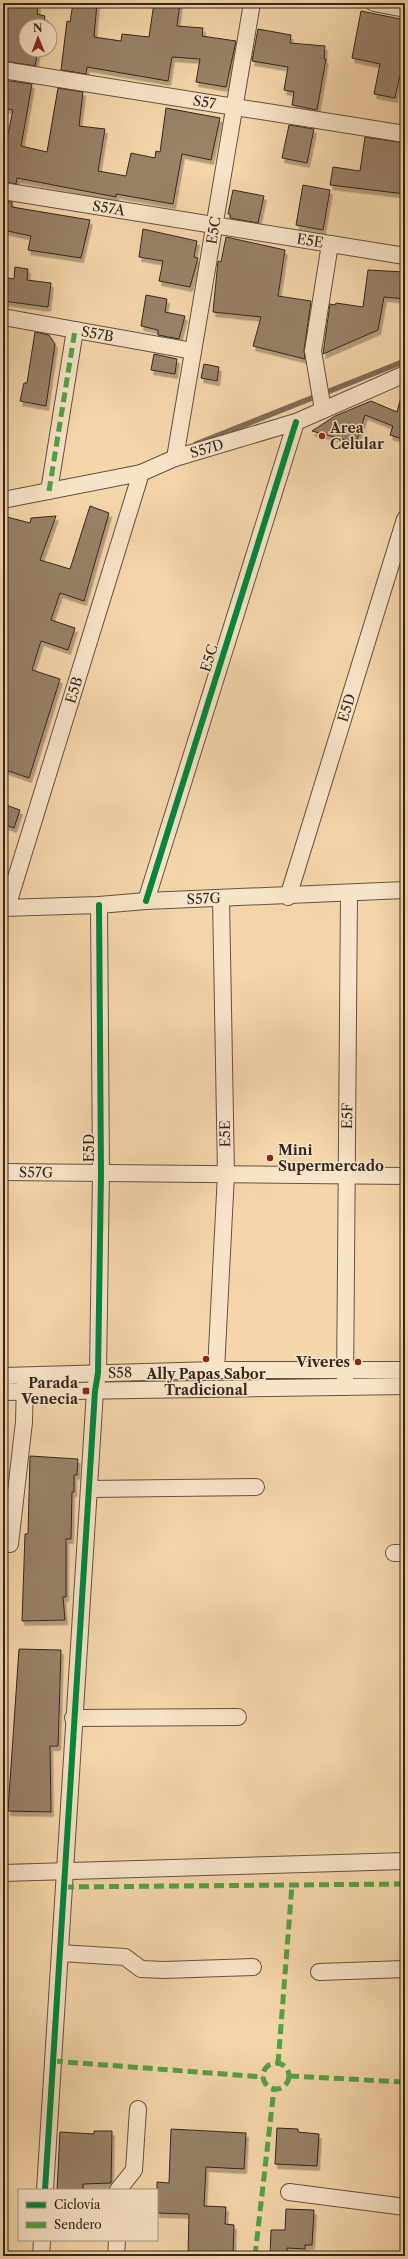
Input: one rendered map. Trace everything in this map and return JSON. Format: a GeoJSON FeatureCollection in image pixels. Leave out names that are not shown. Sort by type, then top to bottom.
{"type":"FeatureCollection","features":[{"type":"Feature","properties":{"kind":"street","name":"E5C"},"geometry":{"type":"LineString","coordinates":[[175,458],[252,3]]}},
{"type":"Feature","properties":{"kind":"street"},"geometry":{"type":"LineString","coordinates":[[374,3],[405,9]]}},
{"type":"Feature","properties":{"kind":"street","name":"S57"},"geometry":{"type":"LineString","coordinates":[[3,70],[405,134]]}},
{"type":"Feature","properties":{"kind":"street","name":"S57A"},"geometry":{"type":"LineString","coordinates":[[3,191],[214,227]]}},
{"type":"Feature","properties":{"kind":"street","name":"E5E"},"geometry":{"type":"LineString","coordinates":[[214,227],[405,256]]}},
{"type":"Feature","properties":{"kind":"street"},"geometry":{"type":"LineString","coordinates":[[323,410],[313,351],[330,244]]}},
{"type":"Feature","properties":{"kind":"street","name":"S57B"},"geometry":{"type":"LineString","coordinates":[[3,317],[193,351]]}},
{"type":"Feature","properties":{"kind":"street"},"geometry":{"type":"LineString","coordinates":[[49,491],[75,330]]}},
{"type":"Feature","properties":{"kind":"street","name":"S57D"},"geometry":{"type":"LineString","coordinates":[[3,500],[140,473],[175,458],[296,422],[405,374]]}},
{"type":"Feature","properties":{"kind":"street","name":"E5C"},"geometry":{"type":"LineString","coordinates":[[146,901],[296,422]]}},
{"type":"Feature","properties":{"kind":"street","name":"E5B"},"geometry":{"type":"LineString","coordinates":[[5,908],[140,473]]}},
{"type":"Feature","properties":{"kind":"street","name":"E5D"},"geometry":{"type":"LineString","coordinates":[[288,896],[405,519]]}},
{"type":"Feature","properties":{"kind":"street","name":"S57G"},"geometry":{"type":"LineString","coordinates":[[5,908],[99,905],[146,901],[349,894],[405,890]]}},
{"type":"Feature","properties":{"kind":"street","name":"E5F"},"geometry":{"type":"LineString","coordinates":[[345,1387],[349,894]]}},
{"type":"Feature","properties":{"kind":"street","name":"E5E"},"geometry":{"type":"LineString","coordinates":[[216,1370],[226,1174],[222,898]]}},
{"type":"Feature","properties":{"kind":"street","name":"E5D"},"geometry":{"type":"LineString","coordinates":[[45,2189],[73,1718],[95,1391],[98,1373],[101,1173],[99,905]]}},
{"type":"Feature","properties":{"kind":"street","name":"S57G"},"geometry":{"type":"LineString","coordinates":[[3,1172],[405,1176]]}},
{"type":"Feature","properties":{"kind":"street","name":"S58"},"geometry":{"type":"LineString","coordinates":[[3,1376],[216,1370],[405,1370]]}},
{"type":"Feature","properties":{"kind":"street"},"geometry":{"type":"LineString","coordinates":[[10,1544],[10,1488],[25,1392],[25,1375]]}},
{"type":"Feature","properties":{"kind":"street","name":"S58"},"geometry":{"type":"LineString","coordinates":[[3,1392],[405,1386]]}},
{"type":"Feature","properties":{"kind":"street"},"geometry":{"type":"LineString","coordinates":[[89,1489],[256,1487]]}},
{"type":"Feature","properties":{"kind":"street"},"geometry":{"type":"LineString","coordinates":[[73,1718],[238,1717]]}},
{"type":"Feature","properties":{"kind":"street"},"geometry":{"type":"LineString","coordinates":[[3,1874],[405,1861]]}},
{"type":"Feature","properties":{"kind":"street"},"geometry":{"type":"LineString","coordinates":[[60,1953],[125,1957],[141,1968],[149,1969],[253,1967]]}},
{"type":"Feature","properties":{"kind":"street"},"geometry":{"type":"LineString","coordinates":[[319,1972],[405,1969]]}},
{"type":"Feature","properties":{"kind":"street"},"geometry":{"type":"LineString","coordinates":[[119,2189],[134,2170],[138,2109]]}},
{"type":"Feature","properties":{"kind":"street"},"geometry":{"type":"LineString","coordinates":[[289,2192],[405,2207]]}},
{"type":"Feature","properties":{"kind":"street"},"geometry":{"type":"LineString","coordinates":[[41,2256],[42,2241]]}},
{"type":"Feature","properties":{"kind":"street"},"geometry":{"type":"LineString","coordinates":[[116,2256],[117,2241]]}},
{"type":"Feature","properties":{"kind":"building"},"geometry":{"type":"Polygon","coordinates":[[[3,3],[38,5],[37,14],[45,16],[45,18],[18,18],[18,58],[36,58],[35,66],[3,61],[3,3]]]}},
{"type":"Feature","properties":{"kind":"building"},"geometry":{"type":"Polygon","coordinates":[[[73,3],[97,3],[94,37],[121,41],[122,34],[149,37],[154,3],[180,3],[177,26],[203,28],[202,36],[236,41],[226,87],[196,82],[200,59],[172,57],[168,81],[87,67],[86,74],[61,70],[67,21],[70,22],[73,3]]]}},
{"type":"Feature","properties":{"kind":"building"},"geometry":{"type":"Polygon","coordinates":[[[361,11],[405,20],[405,76],[400,75],[395,98],[374,94],[380,64],[352,58],[361,11]]]}},
{"type":"Feature","properties":{"kind":"building"},"geometry":{"type":"Polygon","coordinates":[[[258,29],[291,35],[290,43],[325,46],[324,59],[326,59],[317,110],[292,105],[294,92],[284,90],[288,67],[252,61],[258,29]]]}},
{"type":"Feature","properties":{"kind":"building"},"geometry":{"type":"Polygon","coordinates":[[[3,80],[32,84],[21,146],[47,152],[58,88],[83,92],[79,126],[105,129],[98,171],[126,176],[131,153],[155,158],[156,151],[160,152],[166,108],[220,118],[211,160],[182,154],[173,204],[116,194],[116,197],[17,178],[16,184],[3,182],[3,143],[6,144],[13,110],[3,108],[3,80]]]}},
{"type":"Feature","properties":{"kind":"building"},"geometry":{"type":"Polygon","coordinates":[[[289,125],[314,129],[307,163],[282,158],[289,125]]]}},
{"type":"Feature","properties":{"kind":"building"},"geometry":{"type":"Polygon","coordinates":[[[365,137],[405,143],[405,194],[330,185],[333,167],[360,171],[365,137]]]}},
{"type":"Feature","properties":{"kind":"building"},"geometry":{"type":"Polygon","coordinates":[[[303,185],[330,190],[323,230],[296,225],[303,185]]]}},
{"type":"Feature","properties":{"kind":"building"},"geometry":{"type":"Polygon","coordinates":[[[233,190],[264,196],[258,223],[230,218],[230,214],[228,214],[233,190]]]}},
{"type":"Feature","properties":{"kind":"building"},"geometry":{"type":"Polygon","coordinates":[[[3,201],[12,202],[12,207],[90,220],[81,258],[28,250],[31,236],[3,230],[3,201]]]}},
{"type":"Feature","properties":{"kind":"building"},"geometry":{"type":"Polygon","coordinates":[[[143,229],[197,241],[194,257],[198,258],[190,287],[159,281],[163,261],[139,257],[143,229]]]}},
{"type":"Feature","properties":{"kind":"building"},"geometry":{"type":"Polygon","coordinates":[[[226,237],[285,250],[278,296],[311,301],[304,350],[305,359],[253,346],[261,317],[213,312],[218,261],[221,262],[226,237]]]}},
{"type":"Feature","properties":{"kind":"building"},"geometry":{"type":"Polygon","coordinates":[[[15,267],[28,269],[27,280],[51,283],[48,307],[3,301],[3,277],[14,279],[15,267]]]}},
{"type":"Feature","properties":{"kind":"building"},"geometry":{"type":"Polygon","coordinates":[[[368,270],[405,272],[405,299],[384,297],[378,330],[323,354],[330,304],[335,305],[336,303],[363,307],[368,270]]]}},
{"type":"Feature","properties":{"kind":"building"},"geometry":{"type":"Polygon","coordinates":[[[146,295],[167,299],[165,312],[185,316],[179,339],[158,335],[158,330],[141,326],[146,295]]]}},
{"type":"Feature","properties":{"kind":"building"},"geometry":{"type":"Polygon","coordinates":[[[35,332],[49,335],[55,344],[46,406],[20,401],[24,383],[27,383],[35,332]]]}},
{"type":"Feature","properties":{"kind":"building"},"geometry":{"type":"Polygon","coordinates":[[[154,354],[177,359],[175,374],[151,370],[154,354]]]}},
{"type":"Feature","properties":{"kind":"building"},"geometry":{"type":"Polygon","coordinates":[[[204,364],[219,367],[217,381],[201,378],[204,364]]]}},
{"type":"Feature","properties":{"kind":"building"},"geometry":{"type":"Polygon","coordinates":[[[401,397],[405,397],[405,440],[390,435],[393,426],[365,415],[356,443],[312,431],[335,416],[371,401],[397,412],[401,397]]]}},
{"type":"Feature","properties":{"kind":"building"},"geometry":{"type":"Polygon","coordinates":[[[90,506],[109,513],[84,601],[60,593],[51,620],[75,628],[68,650],[41,641],[32,670],[60,679],[29,778],[3,769],[3,516],[30,523],[31,518],[56,516],[40,560],[70,569],[90,506]]]}},
{"type":"Feature","properties":{"kind":"building"},"geometry":{"type":"Polygon","coordinates":[[[3,804],[20,810],[14,828],[3,824],[3,804]]]}},
{"type":"Feature","properties":{"kind":"building"},"geometry":{"type":"Polygon","coordinates":[[[30,1456],[78,1459],[77,1475],[74,1475],[74,1492],[72,1492],[71,1539],[66,1539],[66,1597],[63,1597],[65,1620],[22,1621],[25,1534],[28,1534],[30,1456]]]}},
{"type":"Feature","properties":{"kind":"building"},"geometry":{"type":"Polygon","coordinates":[[[19,1649],[61,1650],[58,1746],[50,1746],[51,1812],[8,1811],[19,1649]]]}},
{"type":"Feature","properties":{"kind":"building"},"geometry":{"type":"Polygon","coordinates":[[[277,2128],[298,2129],[298,2132],[319,2134],[317,2166],[275,2164],[277,2128]]]}},
{"type":"Feature","properties":{"kind":"building"},"geometry":{"type":"Polygon","coordinates":[[[171,2129],[246,2133],[244,2169],[206,2167],[204,2206],[226,2207],[225,2224],[234,2225],[233,2256],[188,2255],[189,2214],[158,2213],[157,2182],[169,2183],[171,2129]]]}},
{"type":"Feature","properties":{"kind":"building"},"geometry":{"type":"Polygon","coordinates":[[[94,2131],[112,2131],[111,2183],[83,2184],[83,2189],[57,2189],[60,2132],[94,2134],[94,2131]]]}},
{"type":"Feature","properties":{"kind":"building"},"geometry":{"type":"Polygon","coordinates":[[[286,2209],[314,2210],[312,2245],[305,2245],[305,2249],[287,2248],[287,2256],[270,2256],[271,2230],[285,2230],[286,2209]]]}},
{"type":"Feature","properties":{"kind":"waterway"},"geometry":{"type":"LineString","coordinates":[[196,444],[405,361]]}},
{"type":"Feature","properties":{"kind":"marked path"},"geometry":{"type":"LineString","coordinates":[[49,491],[75,330]]}},
{"type":"Feature","properties":{"kind":"marked path"},"geometry":{"type":"LineString","coordinates":[[64,1887],[405,1884]]}},
{"type":"Feature","properties":{"kind":"marked path"},"geometry":{"type":"LineString","coordinates":[[278,2064],[292,1885]]}},
{"type":"Feature","properties":{"kind":"marked path"},"geometry":{"type":"LineString","coordinates":[[53,2061],[263,2077]]}},
{"type":"Feature","properties":{"kind":"marked path"},"geometry":{"type":"LineString","coordinates":[[276,2063],[285,2067],[289,2076],[285,2085],[276,2089],[267,2085],[263,2076],[267,2067],[276,2063]]}},
{"type":"Feature","properties":{"kind":"marked path"},"geometry":{"type":"LineString","coordinates":[[289,2076],[405,2082]]}},
{"type":"Feature","properties":{"kind":"marked path"},"geometry":{"type":"LineString","coordinates":[[255,2256],[274,2089]]}},
{"type":"Feature","properties":{"kind":"cycle path"},"geometry":{"type":"LineString","coordinates":[[146,901],[296,422]]}},
{"type":"Feature","properties":{"kind":"cycle path"},"geometry":{"type":"LineString","coordinates":[[45,2189],[95,1391],[98,1373],[101,1173],[99,905]]}},
{"type":"Feature","properties":{"kind":"place","name":"Area Celular"},"geometry":{"type":"Point","coordinates":[322,436]}},
{"type":"Feature","properties":{"kind":"place","name":"Mini Supermercado"},"geometry":{"type":"Point","coordinates":[270,1158]}},
{"type":"Feature","properties":{"kind":"place","name":"Ally Papas Sabor Tradicional"},"geometry":{"type":"Point","coordinates":[206,1359]}},
{"type":"Feature","properties":{"kind":"place","name":"Viveres"},"geometry":{"type":"Point","coordinates":[358,1362]}},
{"type":"Feature","properties":{"kind":"place","name":"Parada Venecia"},"geometry":{"type":"Point","coordinates":[86,1391]}}]}
